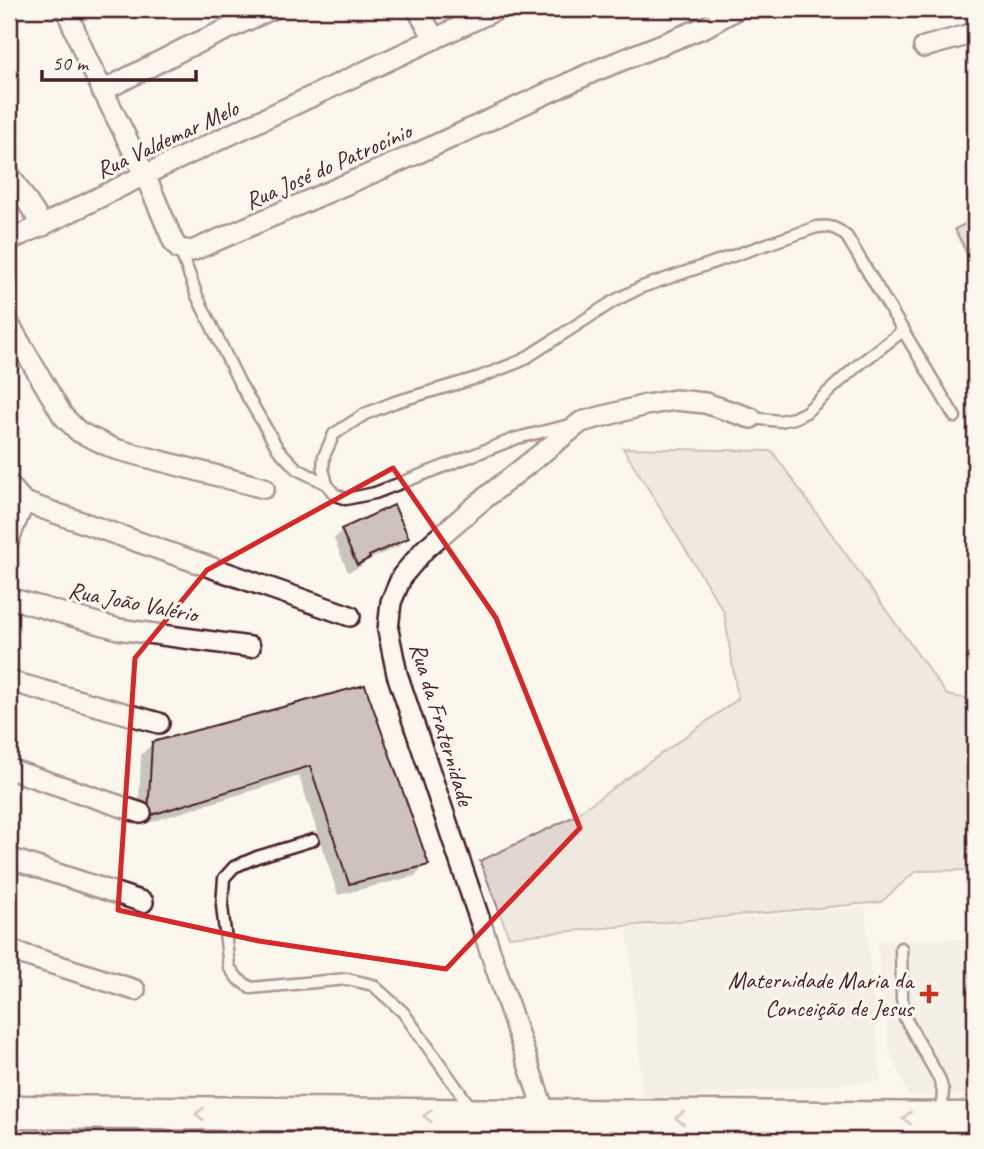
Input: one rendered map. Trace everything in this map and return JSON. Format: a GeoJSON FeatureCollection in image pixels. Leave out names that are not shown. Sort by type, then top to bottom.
{"type":"FeatureCollection","features":[{"type":"Feature","properties":{"kind":"main road"},"geometry":{"type":"LineString","coordinates":[[9,1112],[975,1119]]}},
{"type":"Feature","properties":{"kind":"street"},"geometry":{"type":"LineString","coordinates":[[66,9],[102,91],[145,175],[174,243],[179,248]]}},
{"type":"Feature","properties":{"kind":"street"},"geometry":{"type":"LineString","coordinates":[[102,91],[184,49],[272,9]]}},
{"type":"Feature","properties":{"kind":"street"},"geometry":{"type":"LineString","coordinates":[[417,9],[435,39]]}},
{"type":"Feature","properties":{"kind":"street","name":"Rua Valdemar Melo"},"geometry":{"type":"LineString","coordinates":[[9,240],[370,72],[498,9]]}},
{"type":"Feature","properties":{"kind":"street","name":"Rua José do Patrocínio"},"geometry":{"type":"LineString","coordinates":[[179,248],[192,251],[416,154],[595,71],[705,27],[737,9]]}},
{"type":"Feature","properties":{"kind":"street"},"geometry":{"type":"LineString","coordinates":[[924,47],[975,33]]}},
{"type":"Feature","properties":{"kind":"street"},"geometry":{"type":"LineString","coordinates":[[9,174],[43,226]]}},
{"type":"Feature","properties":{"kind":"street"},"geometry":{"type":"LineString","coordinates":[[9,324],[62,416],[79,432],[115,449],[264,488]]}},
{"type":"Feature","properties":{"kind":"street","name":"Rua da Fraternidade"},"geometry":{"type":"LineString","coordinates":[[546,1117],[397,674],[388,630],[391,602],[402,576],[425,549],[581,422],[675,400],[705,403],[751,418]]}},
{"type":"Feature","properties":{"kind":"street"},"geometry":{"type":"LineString","coordinates":[[9,485],[24,502],[351,616]]}},
{"type":"Feature","properties":{"kind":"street"},"geometry":{"type":"LineString","coordinates":[[9,539],[24,502]]}},
{"type":"Feature","properties":{"kind":"street","name":"Rua João Valério"},"geometry":{"type":"LineString","coordinates":[[9,598],[118,629],[250,647]]}},
{"type":"Feature","properties":{"kind":"street"},"geometry":{"type":"LineString","coordinates":[[9,681],[159,723]]}},
{"type":"Feature","properties":{"kind":"street"},"geometry":{"type":"LineString","coordinates":[[9,769],[141,813]]}},
{"type":"Feature","properties":{"kind":"street"},"geometry":{"type":"LineString","coordinates":[[9,858],[144,902]]}},
{"type":"Feature","properties":{"kind":"street"},"geometry":{"type":"LineString","coordinates":[[9,950],[135,990]]}},
{"type":"Feature","properties":{"kind":"lane"},"geometry":{"type":"LineString","coordinates":[[581,422],[517,438],[375,493],[346,499],[334,494],[327,484],[323,469],[324,456],[334,434],[365,414],[521,361],[614,301],[642,287],[829,225],[847,237],[956,417]]}},
{"type":"Feature","properties":{"kind":"lane"},"geometry":{"type":"LineString","coordinates":[[179,248],[198,296],[233,369],[278,449],[297,469],[327,484]]}},
{"type":"Feature","properties":{"kind":"lane"},"geometry":{"type":"LineString","coordinates":[[751,418],[780,421],[806,412],[857,366],[904,330]]}},
{"type":"Feature","properties":{"kind":"lane"},"geometry":{"type":"LineString","coordinates":[[313,840],[257,857],[228,871],[224,878],[222,906],[229,967],[238,979],[251,988],[347,979],[373,985],[403,1012],[478,1117]]}},
{"type":"Feature","properties":{"kind":"lane"},"geometry":{"type":"LineString","coordinates":[[901,948],[905,1018],[939,1077],[943,1091],[941,1119]]}},
{"type":"Feature","properties":{"kind":"highlighted area"},"geometry":{"type":"Polygon","coordinates":[[[393,468],[496,618],[580,828],[446,969],[259,941],[118,910],[135,658],[207,570],[393,468]]]}},
{"type":"Feature","properties":{"kind":"shaded area"},"geometry":{"type":"Polygon","coordinates":[[[623,448],[772,451],[947,695],[975,700],[975,870],[916,871],[881,902],[509,937],[480,861],[571,818],[738,699],[724,612],[623,448]]]}},
{"type":"Feature","properties":{"kind":"shaded area"},"geometry":{"type":"Polygon","coordinates":[[[865,907],[881,1081],[643,1101],[627,927],[865,907]]]}},
{"type":"Feature","properties":{"kind":"shaded area","name":"Maternidade Maria da Conceição de Jesus"},"geometry":{"type":"Polygon","coordinates":[[[975,939],[975,1095],[909,1097],[889,1048],[877,940],[975,939]]]}},
{"type":"Feature","properties":{"kind":"building"},"geometry":{"type":"Polygon","coordinates":[[[975,219],[975,254],[969,257],[955,229],[975,219]]]}},
{"type":"Feature","properties":{"kind":"building"},"geometry":{"type":"Polygon","coordinates":[[[394,505],[409,538],[369,556],[370,558],[357,565],[341,529],[394,505]]]}},
{"type":"Feature","properties":{"kind":"building"},"geometry":{"type":"Polygon","coordinates":[[[365,685],[429,865],[349,884],[310,766],[148,816],[152,742],[365,685]]]}},
{"type":"Feature","properties":{"kind":"place","name":"Maternidade Maria da Conceição de Jesus"},"geometry":{"type":"Point","coordinates":[929,994]}}]}
